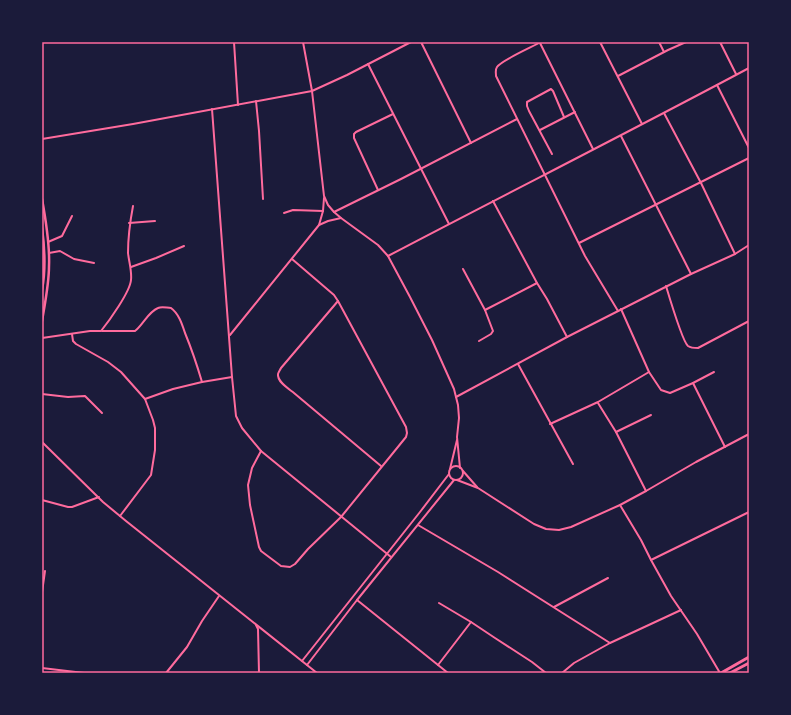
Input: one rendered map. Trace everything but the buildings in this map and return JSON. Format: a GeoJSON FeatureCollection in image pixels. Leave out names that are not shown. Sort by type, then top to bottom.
{"type":"FeatureCollection","features":[{"type":"Feature","properties":{"kind":"highway"},"geometry":{"type":"LineString","coordinates":[[720,673],[749,658]]}},
{"type":"Feature","properties":{"kind":"highway"},"geometry":{"type":"LineString","coordinates":[[730,673],[749,663]]}},
{"type":"Feature","properties":{"kind":"main road"},"geometry":{"type":"LineString","coordinates":[[42,199],[49,252],[49,273],[42,321]]}},
{"type":"Feature","properties":{"kind":"main road"},"geometry":{"type":"LineString","coordinates":[[42,228],[45,260],[42,290]]}},
{"type":"Feature","properties":{"kind":"street"},"geometry":{"type":"LineString","coordinates":[[234,42],[238,105]]}},
{"type":"Feature","properties":{"kind":"street"},"geometry":{"type":"LineString","coordinates":[[230,336],[319,225],[323,211],[324,196],[312,91],[303,42]]}},
{"type":"Feature","properties":{"kind":"street"},"geometry":{"type":"LineString","coordinates":[[42,139],[312,91],[411,42]]}},
{"type":"Feature","properties":{"kind":"street"},"geometry":{"type":"LineString","coordinates":[[421,42],[471,142]]}},
{"type":"Feature","properties":{"kind":"street"},"geometry":{"type":"LineString","coordinates":[[594,149],[541,42],[498,66],[495,70],[496,76],[517,119],[579,243],[618,311]]}},
{"type":"Feature","properties":{"kind":"street"},"geometry":{"type":"LineString","coordinates":[[600,42],[642,124]]}},
{"type":"Feature","properties":{"kind":"street"},"geometry":{"type":"LineString","coordinates":[[659,42],[664,52]]}},
{"type":"Feature","properties":{"kind":"street"},"geometry":{"type":"LineString","coordinates":[[618,76],[686,42]]}},
{"type":"Feature","properties":{"kind":"street"},"geometry":{"type":"LineString","coordinates":[[720,42],[736,74]]}},
{"type":"Feature","properties":{"kind":"street"},"geometry":{"type":"LineString","coordinates":[[368,64],[448,224]]}},
{"type":"Feature","properties":{"kind":"street"},"geometry":{"type":"LineString","coordinates":[[388,256],[749,68]]}},
{"type":"Feature","properties":{"kind":"street"},"geometry":{"type":"LineString","coordinates":[[717,85],[749,148]]}},
{"type":"Feature","properties":{"kind":"street"},"geometry":{"type":"LineString","coordinates":[[552,154],[529,111],[527,102],[551,89],[564,117]]}},
{"type":"Feature","properties":{"kind":"street"},"geometry":{"type":"LineString","coordinates":[[256,101],[263,199]]}},
{"type":"Feature","properties":{"kind":"street"},"geometry":{"type":"LineString","coordinates":[[212,109],[236,416],[242,428],[261,451],[391,557]]}},
{"type":"Feature","properties":{"kind":"street"},"geometry":{"type":"LineString","coordinates":[[540,130],[575,112]]}},
{"type":"Feature","properties":{"kind":"street"},"geometry":{"type":"LineString","coordinates":[[664,112],[701,183],[735,254]]}},
{"type":"Feature","properties":{"kind":"street"},"geometry":{"type":"LineString","coordinates":[[378,190],[354,138],[354,134],[393,114]]}},
{"type":"Feature","properties":{"kind":"street"},"geometry":{"type":"LineString","coordinates":[[334,212],[517,119]]}},
{"type":"Feature","properties":{"kind":"street"},"geometry":{"type":"LineString","coordinates":[[621,135],[691,274]]}},
{"type":"Feature","properties":{"kind":"street"},"geometry":{"type":"LineString","coordinates":[[579,243],[749,158]]}},
{"type":"Feature","properties":{"kind":"street"},"geometry":{"type":"LineString","coordinates":[[324,196],[328,205],[334,212],[378,245],[388,256],[432,340],[452,382],[458,405],[457,437],[460,468]]}},
{"type":"Feature","properties":{"kind":"street"},"geometry":{"type":"LineString","coordinates":[[493,201],[567,337]]}},
{"type":"Feature","properties":{"kind":"street"},"geometry":{"type":"LineString","coordinates":[[101,331],[110,320],[129,288],[131,281],[131,266],[128,254],[129,223],[133,206]]}},
{"type":"Feature","properties":{"kind":"street"},"geometry":{"type":"LineString","coordinates":[[284,213],[298,210],[323,211]]}},
{"type":"Feature","properties":{"kind":"street"},"geometry":{"type":"LineString","coordinates":[[48,242],[62,236],[72,216]]}},
{"type":"Feature","properties":{"kind":"street"},"geometry":{"type":"LineString","coordinates":[[319,225],[341,218]]}},
{"type":"Feature","properties":{"kind":"street"},"geometry":{"type":"LineString","coordinates":[[129,223],[155,221]]}},
{"type":"Feature","properties":{"kind":"street"},"geometry":{"type":"LineString","coordinates":[[456,397],[567,337],[666,286],[735,254],[749,245]]}},
{"type":"Feature","properties":{"kind":"street"},"geometry":{"type":"LineString","coordinates":[[131,266],[156,258],[184,246]]}},
{"type":"Feature","properties":{"kind":"street"},"geometry":{"type":"LineString","coordinates":[[49,252],[60,251],[74,259],[94,263]]}},
{"type":"Feature","properties":{"kind":"street"},"geometry":{"type":"LineString","coordinates":[[261,451],[252,468],[248,485],[250,505],[259,547],[281,566],[290,567],[295,564],[308,549],[341,517],[406,437],[407,433],[406,426],[338,301],[334,295],[292,259]]}},
{"type":"Feature","properties":{"kind":"street"},"geometry":{"type":"LineString","coordinates":[[463,269],[485,310],[493,331],[491,334],[479,341]]}},
{"type":"Feature","properties":{"kind":"street"},"geometry":{"type":"LineString","coordinates":[[485,310],[537,283]]}},
{"type":"Feature","properties":{"kind":"street"},"geometry":{"type":"LineString","coordinates":[[666,286],[684,338],[688,346],[692,348],[698,348],[749,321]]}},
{"type":"Feature","properties":{"kind":"street"},"geometry":{"type":"LineString","coordinates":[[338,301],[281,368],[278,373],[278,377],[280,381],[381,466]]}},
{"type":"Feature","properties":{"kind":"street"},"geometry":{"type":"LineString","coordinates":[[42,338],[101,331],[135,331],[153,311],[159,307],[171,308],[178,315],[191,346],[202,382]]}},
{"type":"Feature","properties":{"kind":"street"},"geometry":{"type":"LineString","coordinates":[[621,309],[649,372],[661,390],[670,393],[714,372]]}},
{"type":"Feature","properties":{"kind":"street"},"geometry":{"type":"LineString","coordinates":[[72,334],[73,340],[76,344],[108,362],[121,372],[145,399],[154,420],[155,450],[151,475],[120,516]]}},
{"type":"Feature","properties":{"kind":"street"},"geometry":{"type":"LineString","coordinates":[[518,364],[572,464]]}},
{"type":"Feature","properties":{"kind":"street"},"geometry":{"type":"LineString","coordinates":[[550,424],[598,402],[649,372]]}},
{"type":"Feature","properties":{"kind":"street"},"geometry":{"type":"LineString","coordinates":[[145,399],[173,389],[232,377]]}},
{"type":"Feature","properties":{"kind":"street"},"geometry":{"type":"LineString","coordinates":[[693,383],[725,447]]}},
{"type":"Feature","properties":{"kind":"street"},"geometry":{"type":"LineString","coordinates":[[42,394],[68,397],[85,396],[102,413]]}},
{"type":"Feature","properties":{"kind":"street"},"geometry":{"type":"LineString","coordinates":[[598,402],[616,432],[646,491]]}},
{"type":"Feature","properties":{"kind":"street"},"geometry":{"type":"LineString","coordinates":[[616,432],[651,415]]}},
{"type":"Feature","properties":{"kind":"street"},"geometry":{"type":"LineString","coordinates":[[449,474],[451,478],[478,488],[534,524],[546,529],[559,530],[571,527],[620,505],[749,434]]}},
{"type":"Feature","properties":{"kind":"street"},"geometry":{"type":"LineString","coordinates":[[302,661],[449,474],[457,437]]}},
{"type":"Feature","properties":{"kind":"street"},"geometry":{"type":"LineString","coordinates":[[42,442],[99,498],[153,544],[317,673]]}},
{"type":"Feature","properties":{"kind":"street"},"geometry":{"type":"LineString","coordinates":[[450,469],[455,466],[460,468],[478,488]]}},
{"type":"Feature","properties":{"kind":"street"},"geometry":{"type":"LineString","coordinates":[[307,665],[417,524],[456,480],[463,475],[463,471]]}},
{"type":"Feature","properties":{"kind":"street"},"geometry":{"type":"LineString","coordinates":[[42,500],[72,507],[99,498]]}},
{"type":"Feature","properties":{"kind":"street"},"geometry":{"type":"LineString","coordinates":[[620,505],[641,540],[671,596],[720,673]]}},
{"type":"Feature","properties":{"kind":"street"},"geometry":{"type":"LineString","coordinates":[[651,560],[749,512]]}},
{"type":"Feature","properties":{"kind":"street"},"geometry":{"type":"LineString","coordinates":[[417,524],[498,572],[610,643]]}},
{"type":"Feature","properties":{"kind":"street"},"geometry":{"type":"LineString","coordinates":[[42,592],[45,571]]}},
{"type":"Feature","properties":{"kind":"street"},"geometry":{"type":"LineString","coordinates":[[554,607],[608,578]]}},
{"type":"Feature","properties":{"kind":"street"},"geometry":{"type":"LineString","coordinates":[[166,673],[187,647],[219,596]]}},
{"type":"Feature","properties":{"kind":"street"},"geometry":{"type":"LineString","coordinates":[[357,600],[448,673]]}},
{"type":"Feature","properties":{"kind":"street"},"geometry":{"type":"LineString","coordinates":[[439,603],[471,622],[532,662],[546,673]]}},
{"type":"Feature","properties":{"kind":"street"},"geometry":{"type":"LineString","coordinates":[[562,673],[574,663],[610,643],[681,610]]}},
{"type":"Feature","properties":{"kind":"street"},"geometry":{"type":"LineString","coordinates":[[438,665],[471,622]]}},
{"type":"Feature","properties":{"kind":"street"},"geometry":{"type":"LineString","coordinates":[[256,625],[258,628],[259,673]]}},
{"type":"Feature","properties":{"kind":"street"},"geometry":{"type":"LineString","coordinates":[[42,668],[65,672],[84,673]]}}]}
